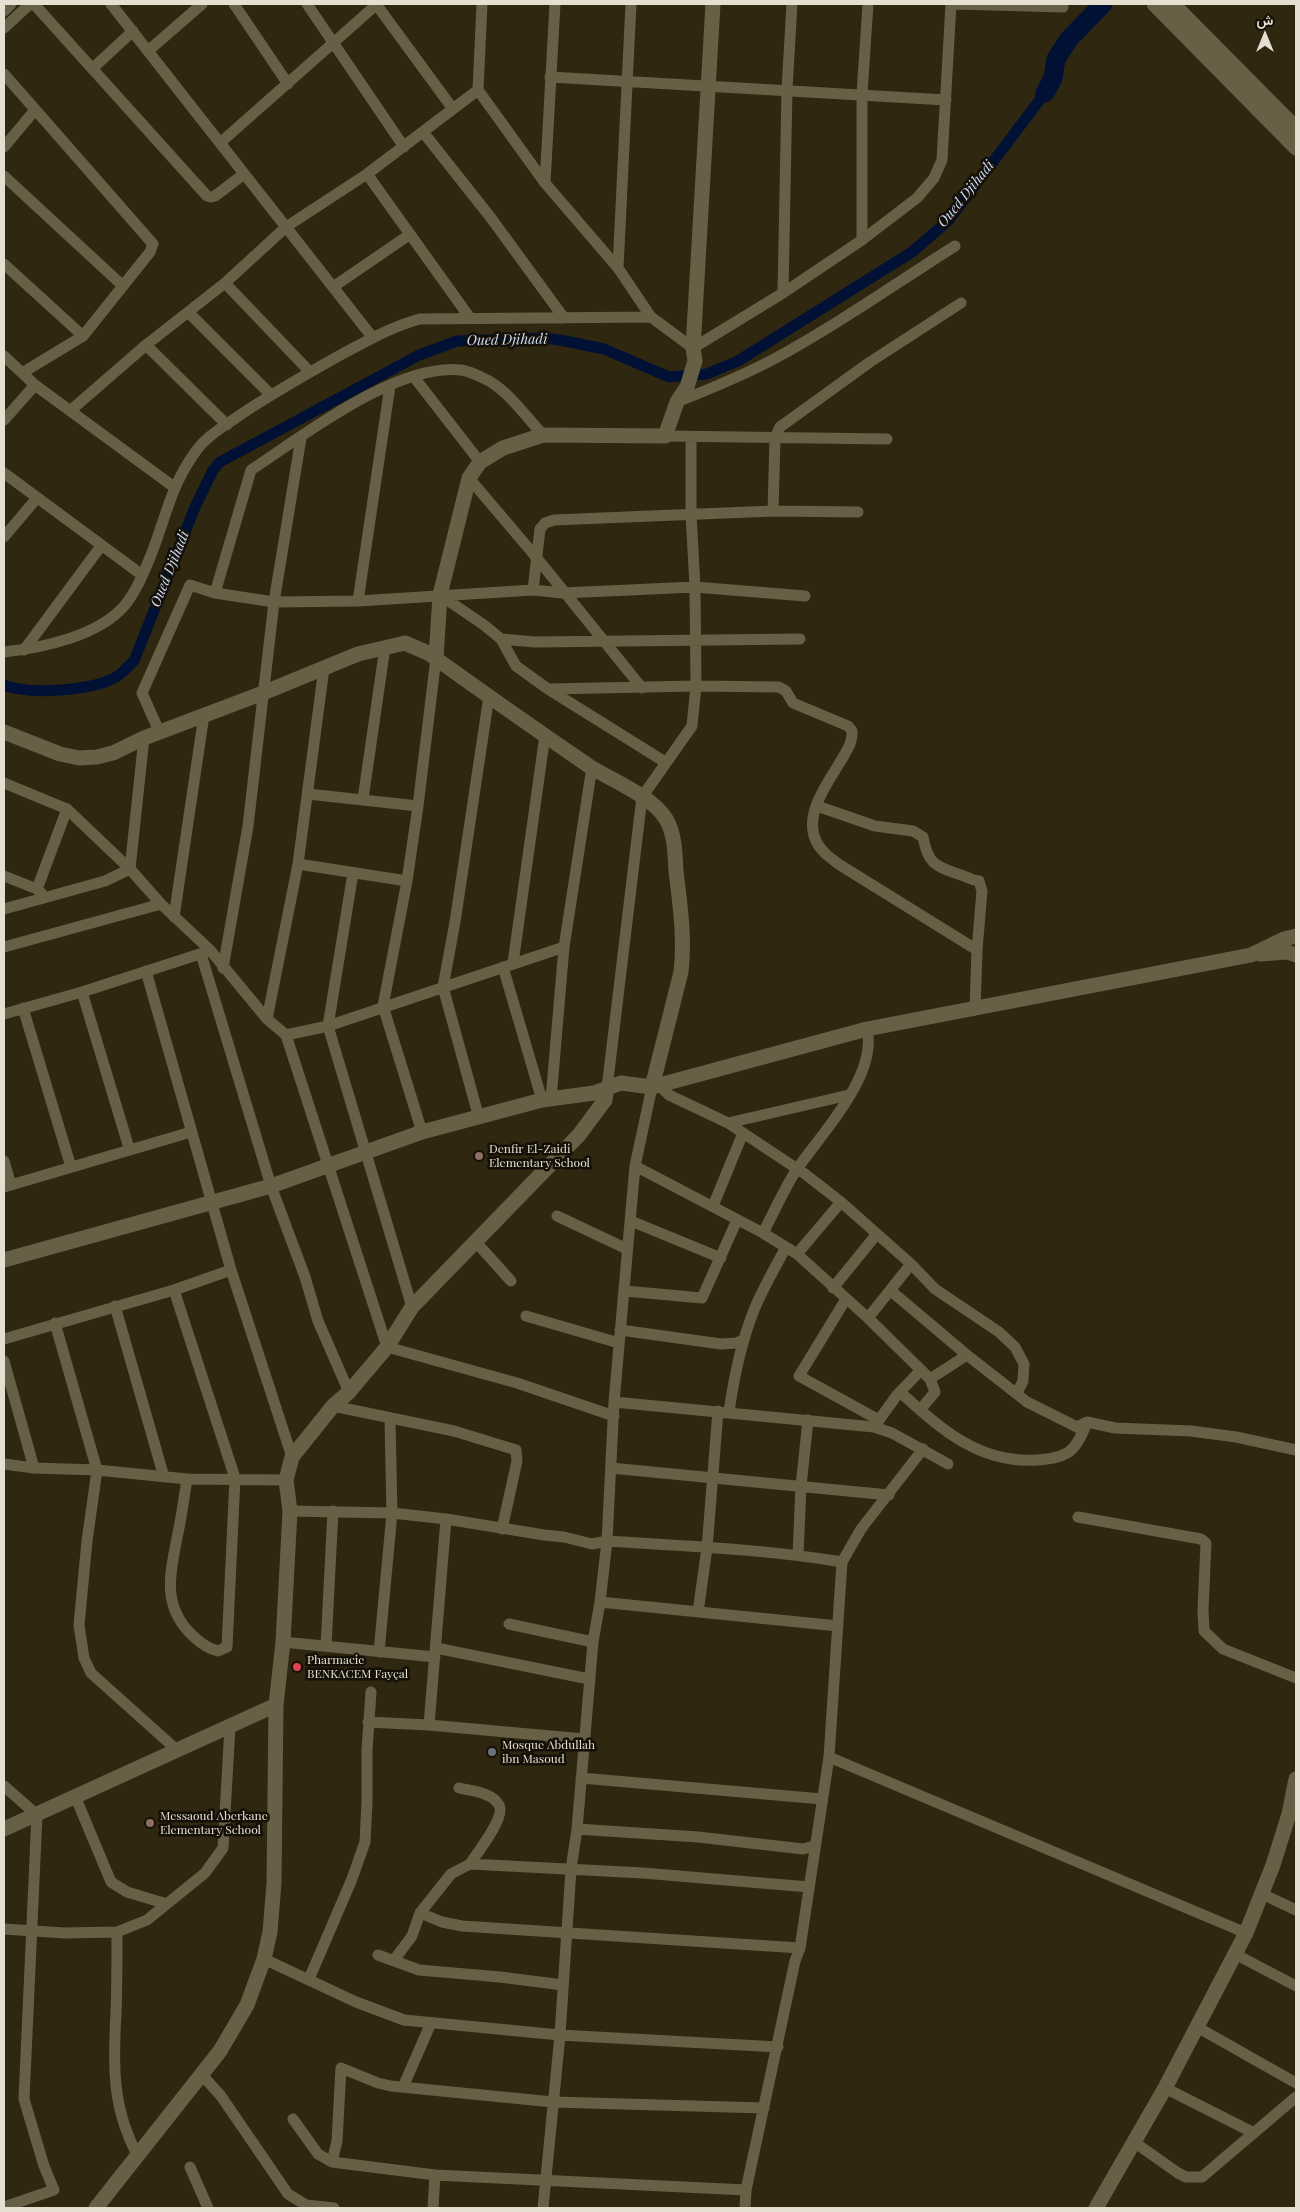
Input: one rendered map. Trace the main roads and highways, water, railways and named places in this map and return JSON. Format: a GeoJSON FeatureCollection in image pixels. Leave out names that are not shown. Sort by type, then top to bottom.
{"type":"FeatureCollection","features":[{"type":"Feature","properties":{"kind":"waterway","name":"Oued Djihadi"},"geometry":{"type":"LineString","coordinates":[[1045,93],[1053,78],[1056,59],[1069,39],[1103,4]]}},
{"type":"Feature","properties":{"kind":"waterway","name":"Oued Djihadi"},"geometry":{"type":"LineString","coordinates":[[4,685],[44,691],[92,686],[116,677],[134,661],[195,507],[213,470],[220,462],[419,355],[457,341],[544,338],[565,341],[604,349],[669,377],[707,374],[738,361],[912,252],[949,220],[1045,93]]}},
{"type":"Feature","properties":{"kind":"place","name":"Denfir El-Zaidi Elementary School"},"geometry":{"type":"Point","coordinates":[479,1156]}},
{"type":"Feature","properties":{"kind":"place","name":"Pharmacie BENKACEM Fayçal"},"geometry":{"type":"Point","coordinates":[297,1667]}},
{"type":"Feature","properties":{"kind":"place","name":"Mosque Abdullah ibn Masoud"},"geometry":{"type":"Point","coordinates":[492,1752]}},
{"type":"Feature","properties":{"kind":"place","name":"Messaoud Aberkane Elementary School"},"geometry":{"type":"Point","coordinates":[150,1823]}}]}
